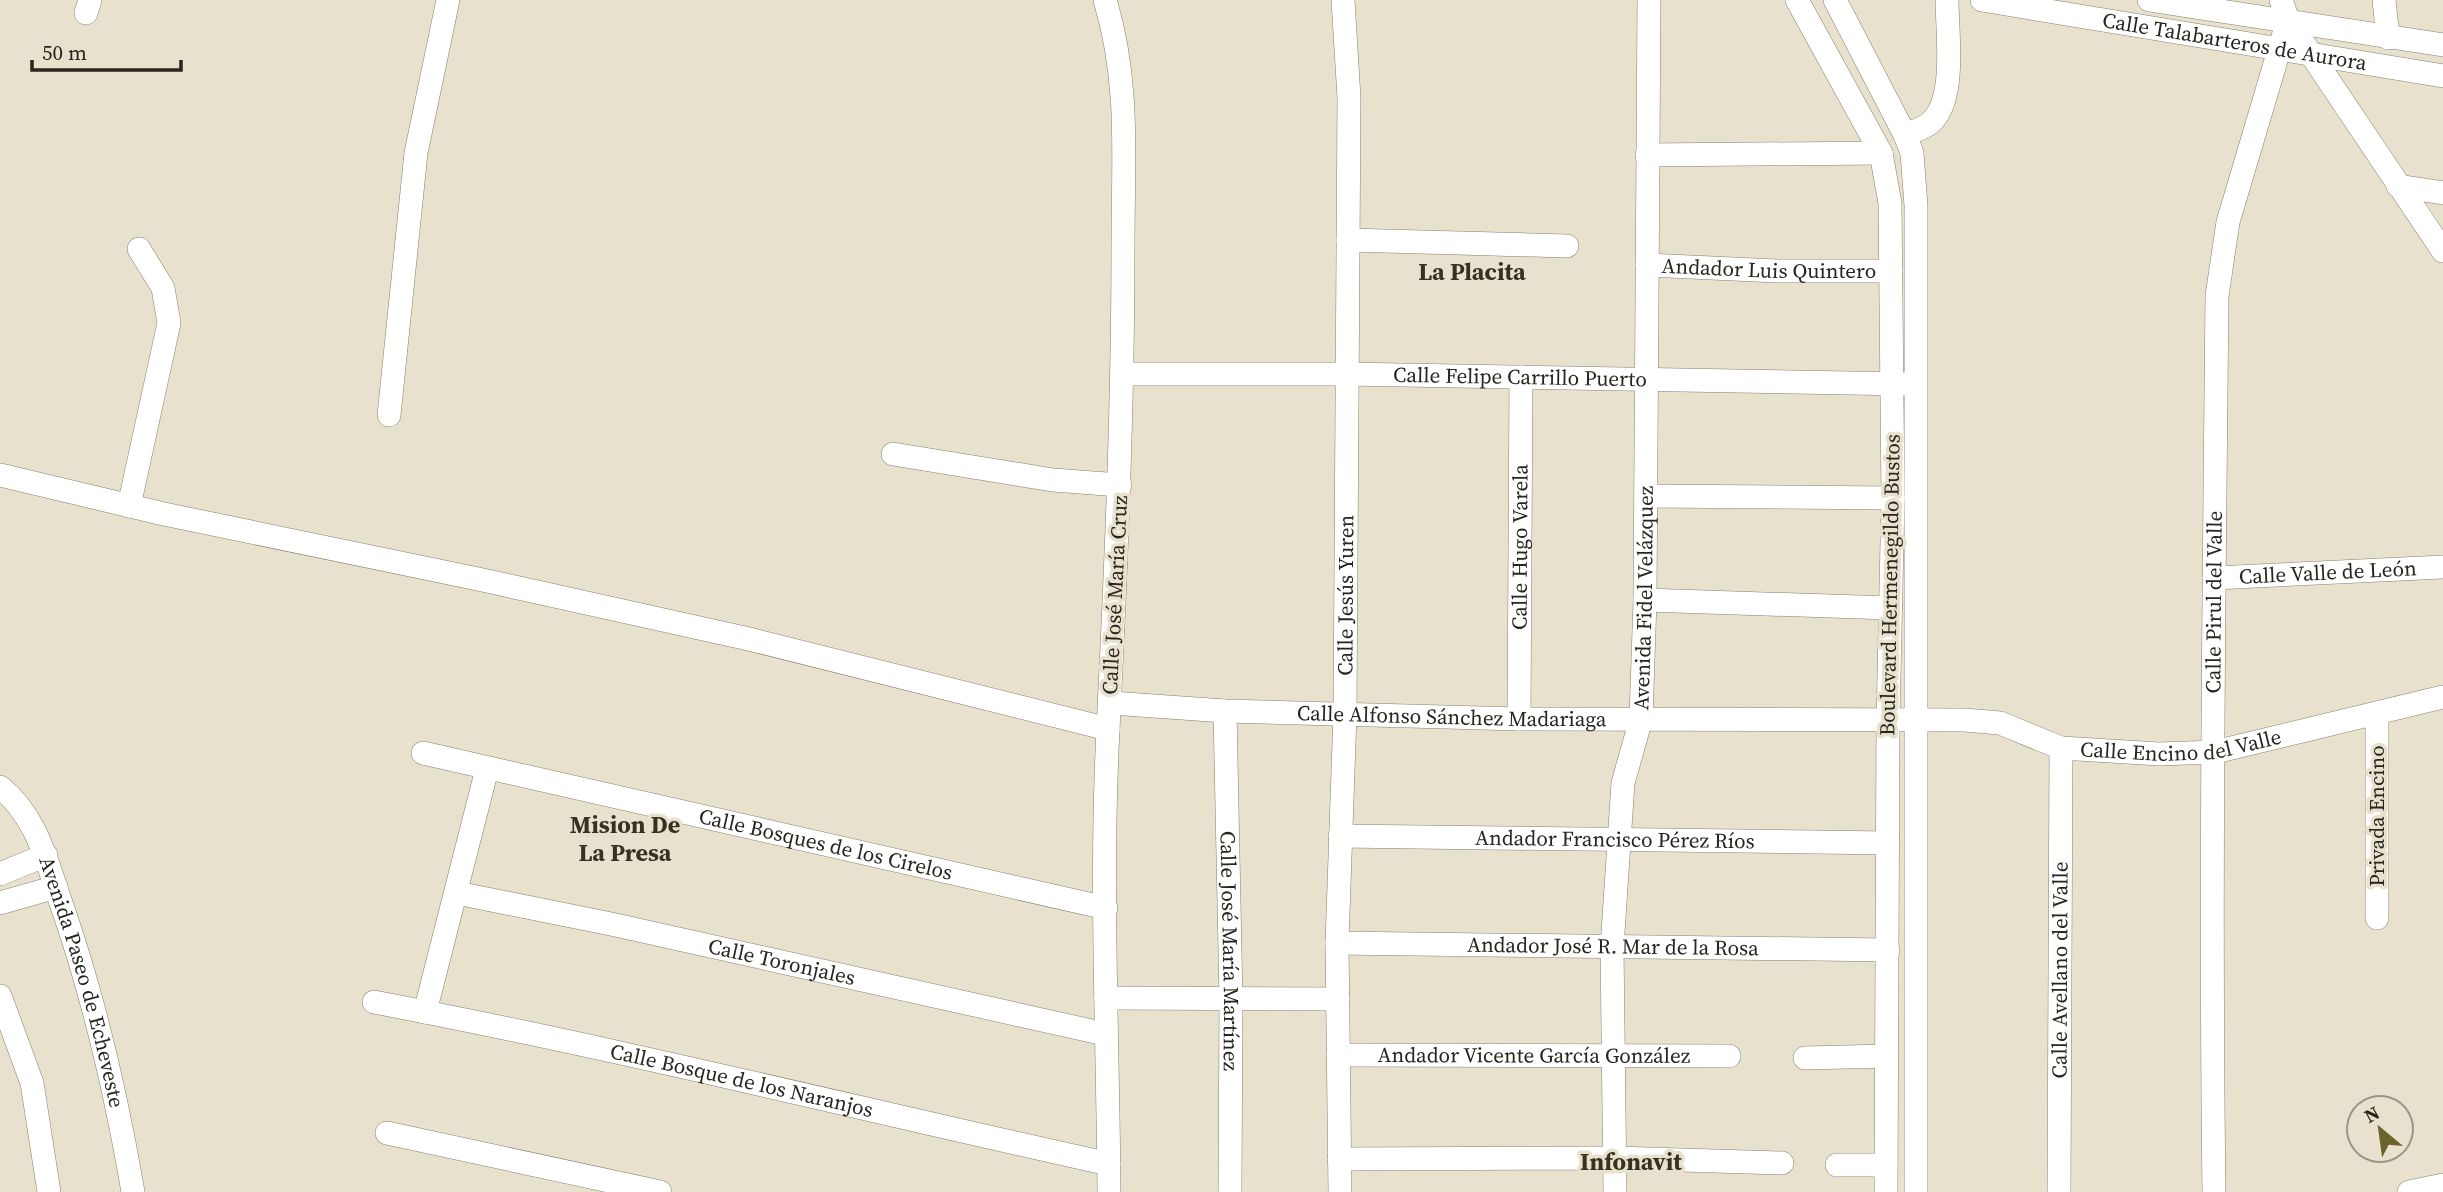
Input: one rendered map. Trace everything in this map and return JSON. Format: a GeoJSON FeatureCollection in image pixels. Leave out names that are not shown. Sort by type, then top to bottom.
{"type":"FeatureCollection","features":[{"type":"Feature","properties":{"kind":"street"},"geometry":{"type":"LineString","coordinates":[[389,415],[416,153],[447,0]]}},
{"type":"Feature","properties":{"kind":"street","name":"Calle José María Cruz"},"geometry":{"type":"LineString","coordinates":[[1105,0],[1119,51],[1123,84],[1123,374],[1108,729],[1105,1034],[1109,1192]]}},
{"type":"Feature","properties":{"kind":"street","name":"Calle Jesús Yuren"},"geometry":{"type":"LineString","coordinates":[[1340,1192],[1337,943],[1345,714],[1349,240],[1349,98],[1343,0]]}},
{"type":"Feature","properties":{"kind":"street","name":"Avenida Fidel Velázquez"},"geometry":{"type":"LineString","coordinates":[[1615,1192],[1612,947],[1623,783],[1641,719],[1645,600],[1649,0]]}},
{"type":"Feature","properties":{"kind":"street","name":"Boulevard Hermenegildo Bustos"},"geometry":{"type":"LineString","coordinates":[[1797,0],[1881,152],[1888,180],[1893,498],[1888,721],[1889,988],[1886,1192]]}},
{"type":"Feature","properties":{"kind":"street","name":"Boulevard Hermenegildo Bustos"},"geometry":{"type":"LineString","coordinates":[[1835,0],[1905,135],[1912,153],[1916,206],[1916,1192]]}},
{"type":"Feature","properties":{"kind":"street"},"geometry":{"type":"LineString","coordinates":[[1905,135],[1928,126],[1941,110],[1947,91],[1947,0]]}},
{"type":"Feature","properties":{"kind":"street","name":"Calle Talabarteros de Aurora"},"geometry":{"type":"LineString","coordinates":[[1982,0],[2443,76]]}},
{"type":"Feature","properties":{"kind":"street","name":"Calle Talabarteros de Aurora"},"geometry":{"type":"LineString","coordinates":[[2149,0],[2285,10],[2388,37],[2443,45]]}},
{"type":"Feature","properties":{"kind":"street"},"geometry":{"type":"LineString","coordinates":[[2384,0],[2388,37]]}},
{"type":"Feature","properties":{"kind":"street"},"geometry":{"type":"LineString","coordinates":[[2285,10],[2443,251]]}},
{"type":"Feature","properties":{"kind":"street","name":"Calle Pirul del Valle"},"geometry":{"type":"LineString","coordinates":[[2214,1192],[2211,944],[2218,283],[2228,222],[2279,51],[2285,10]]}},
{"type":"Feature","properties":{"kind":"street"},"geometry":{"type":"LineString","coordinates":[[1647,155],[1881,152]]}},
{"type":"Feature","properties":{"kind":"street"},"geometry":{"type":"LineString","coordinates":[[2398,186],[2443,192]]}},
{"type":"Feature","properties":{"kind":"street"},"geometry":{"type":"LineString","coordinates":[[1349,240],[1567,246]]}},
{"type":"Feature","properties":{"kind":"street"},"geometry":{"type":"LineString","coordinates":[[130,506],[169,323],[163,288],[139,249]]}},
{"type":"Feature","properties":{"kind":"street","name":"Andador Luis Quintero"},"geometry":{"type":"LineString","coordinates":[[1647,265],[1777,271],[1891,271]]}},
{"type":"Feature","properties":{"kind":"street","name":"Calle Felipe Carrillo Puerto"},"geometry":{"type":"LineString","coordinates":[[1123,374],[1347,374],[1917,384]]}},
{"type":"Feature","properties":{"kind":"street","name":"Calle Hugo Varela"},"geometry":{"type":"LineString","coordinates":[[1519,719],[1521,377]]}},
{"type":"Feature","properties":{"kind":"street"},"geometry":{"type":"LineString","coordinates":[[894,454],[1053,480],[1120,485]]}},
{"type":"Feature","properties":{"kind":"street"},"geometry":{"type":"LineString","coordinates":[[0,475],[130,506],[749,639],[1108,729]]}},
{"type":"Feature","properties":{"kind":"street"},"geometry":{"type":"LineString","coordinates":[[1646,496],[1893,498]]}},
{"type":"Feature","properties":{"kind":"street","name":"Calle Valle de León"},"geometry":{"type":"LineString","coordinates":[[2214,578],[2443,567]]}},
{"type":"Feature","properties":{"kind":"street"},"geometry":{"type":"LineString","coordinates":[[1645,600],[1890,608]]}},
{"type":"Feature","properties":{"kind":"street","name":"Calle Encino del Valle"},"geometry":{"type":"LineString","coordinates":[[1918,721],[2000,723],[2061,748],[2159,754],[2215,752],[2443,697]]}},
{"type":"Feature","properties":{"kind":"street","name":"Calle Alfonso Sánchez Madariaga"},"geometry":{"type":"LineString","coordinates":[[1111,703],[1225,711],[1519,719],[1918,721]]}},
{"type":"Feature","properties":{"kind":"street","name":"Calle José María Martínez"},"geometry":{"type":"LineString","coordinates":[[1225,711],[1231,999],[1230,1192]]}},
{"type":"Feature","properties":{"kind":"street","name":"Privada Encino"},"geometry":{"type":"LineString","coordinates":[[2377,713],[2377,918]]}},
{"type":"Feature","properties":{"kind":"street","name":"Calle Avellano del Valle"},"geometry":{"type":"LineString","coordinates":[[2059,1192],[2061,748]]}},
{"type":"Feature","properties":{"kind":"street","name":"Calle Bosques de los Cirelos"},"geometry":{"type":"LineString","coordinates":[[423,754],[1106,908]]}},
{"type":"Feature","properties":{"kind":"street"},"geometry":{"type":"LineString","coordinates":[[425,1012],[487,769]]}},
{"type":"Feature","properties":{"kind":"street","name":"Avenida Paseo de Echeveste"},"geometry":{"type":"LineString","coordinates":[[0,787],[30,819],[46,855],[105,1045],[133,1192]]}},
{"type":"Feature","properties":{"kind":"street","name":"Andador Francisco Pérez Ríos"},"geometry":{"type":"LineString","coordinates":[[1340,836],[1888,843]]}},
{"type":"Feature","properties":{"kind":"street"},"geometry":{"type":"LineString","coordinates":[[0,874],[46,855]]}},
{"type":"Feature","properties":{"kind":"street"},"geometry":{"type":"LineString","coordinates":[[0,903],[55,887]]}},
{"type":"Feature","properties":{"kind":"street","name":"Calle Toronjales"},"geometry":{"type":"LineString","coordinates":[[457,893],[652,932],[1105,1034]]}},
{"type":"Feature","properties":{"kind":"street","name":"Andador José R. Mar de la Rosa"},"geometry":{"type":"LineString","coordinates":[[1337,943],[1888,950]]}},
{"type":"Feature","properties":{"kind":"street"},"geometry":{"type":"LineString","coordinates":[[1889,988],[1916,989]]}},
{"type":"Feature","properties":{"kind":"street"},"geometry":{"type":"LineString","coordinates":[[0,996],[32,1083],[49,1192]]}},
{"type":"Feature","properties":{"kind":"street"},"geometry":{"type":"LineString","coordinates":[[1105,998],[1338,999]]}},
{"type":"Feature","properties":{"kind":"street","name":"Calle Bosque de los Naranjos"},"geometry":{"type":"LineString","coordinates":[[374,1002],[757,1082],[931,1125],[1109,1164]]}},
{"type":"Feature","properties":{"kind":"street","name":"Andador Vicente García González"},"geometry":{"type":"LineString","coordinates":[[1338,1055],[1729,1056]]}},
{"type":"Feature","properties":{"kind":"street"},"geometry":{"type":"LineString","coordinates":[[1805,1058],[1887,1056]]}},
{"type":"Feature","properties":{"kind":"street"},"geometry":{"type":"LineString","coordinates":[[387,1133],[660,1192]]}},
{"type":"Feature","properties":{"kind":"street"},"geometry":{"type":"LineString","coordinates":[[1339,1160],[1616,1158],[1782,1163]]}},
{"type":"Feature","properties":{"kind":"street"},"geometry":{"type":"LineString","coordinates":[[1837,1165],[1886,1165]]}},
{"type":"Feature","properties":{"kind":"street"},"geometry":{"type":"LineString","coordinates":[[2409,1192],[2443,1185]]}},
{"type":"Feature","properties":{"kind":"district","name":"La Placita"},"geometry":{"type":"Point","coordinates":[1472,272]}},
{"type":"Feature","properties":{"kind":"district","name":"Mision De La Presa"},"geometry":{"type":"Point","coordinates":[625,839]}},
{"type":"Feature","properties":{"kind":"district","name":"Infonavit"},"geometry":{"type":"Point","coordinates":[1631,1162]}}]}
